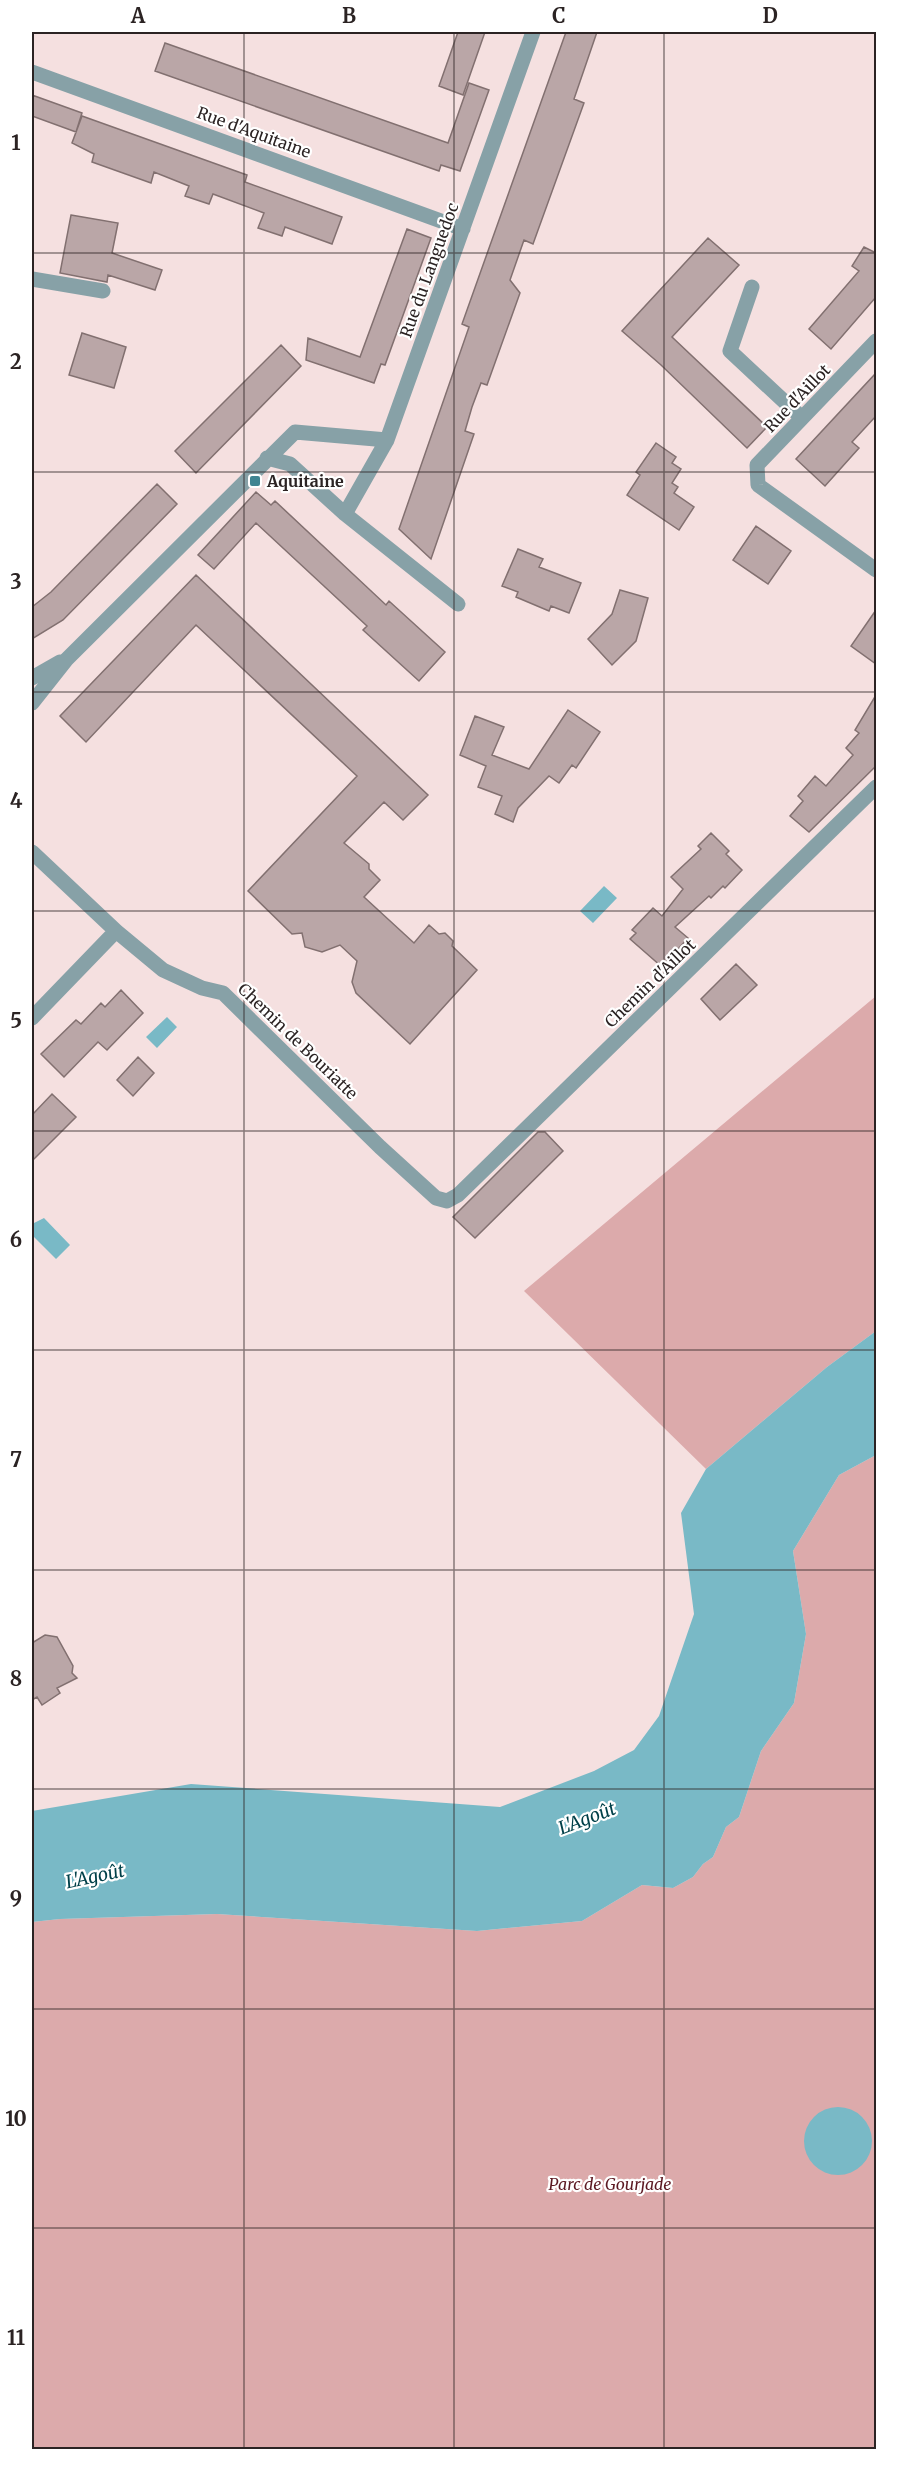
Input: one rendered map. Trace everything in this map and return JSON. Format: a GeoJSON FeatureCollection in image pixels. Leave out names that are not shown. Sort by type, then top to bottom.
{"type":"FeatureCollection","features":[{"type":"Feature","properties":{"kind":"street","name":"Rue du Languedoc"},"geometry":{"type":"LineString","coordinates":[[345,514],[387,440],[533,32]]}},
{"type":"Feature","properties":{"kind":"street","name":"Rue d'Aquitaine"},"geometry":{"type":"LineString","coordinates":[[32,72],[463,229]]}},
{"type":"Feature","properties":{"kind":"street"},"geometry":{"type":"LineString","coordinates":[[32,279],[103,291]]}},
{"type":"Feature","properties":{"kind":"street"},"geometry":{"type":"LineString","coordinates":[[752,287],[730,351],[802,418]]}},
{"type":"Feature","properties":{"kind":"street","name":"Rue d'Aillot"},"geometry":{"type":"LineString","coordinates":[[876,341],[757,465],[758,485],[876,570]]}},
{"type":"Feature","properties":{"kind":"street"},"geometry":{"type":"LineString","coordinates":[[32,703],[66,660],[295,432],[387,440]]}},
{"type":"Feature","properties":{"kind":"street"},"geometry":{"type":"LineString","coordinates":[[267,458],[290,464],[345,514],[458,604]]}},
{"type":"Feature","properties":{"kind":"street"},"geometry":{"type":"LineString","coordinates":[[32,678],[66,660]]}},
{"type":"Feature","properties":{"kind":"street","name":"Chemin d'Aillot"},"geometry":{"type":"LineString","coordinates":[[447,1202],[458,1195],[876,787]]}},
{"type":"Feature","properties":{"kind":"street","name":"Chemin de Bouriatte"},"geometry":{"type":"LineString","coordinates":[[32,852],[116,931],[163,970],[182,981],[223,993],[380,1147],[436,1198],[447,1202]]}},
{"type":"Feature","properties":{"kind":"street"},"geometry":{"type":"LineString","coordinates":[[32,1018],[116,931]]}},
{"type":"Feature","properties":{"kind":"green space"},"geometry":{"type":"Polygon","coordinates":[[[876,996],[876,1331],[827,1367],[706,1469],[524,1291],[876,996]]]}},
{"type":"Feature","properties":{"kind":"green space","name":"Parc de Gourjade"},"geometry":{"type":"Polygon","coordinates":[[[876,1455],[876,2449],[32,2449],[32,1922],[217,1914],[477,1931],[582,1921],[642,1885],[673,1888],[693,1877],[703,1864],[713,1857],[726,1827],[739,1817],[761,1751],[794,1703],[806,1634],[793,1551],[839,1475],[876,1455]]]}},
{"type":"Feature","properties":{"kind":"water"},"geometry":{"type":"Polygon","coordinates":[[[604,886],[617,898],[593,923],[580,911],[604,886]]]}},
{"type":"Feature","properties":{"kind":"water"},"geometry":{"type":"Polygon","coordinates":[[[167,1017],[177,1027],[157,1048],[146,1037],[167,1017]]]}},
{"type":"Feature","properties":{"kind":"water"},"geometry":{"type":"Polygon","coordinates":[[[44,1218],[70,1245],[56,1259],[32,1235],[34,1223],[44,1218]]]}},
{"type":"Feature","properties":{"kind":"water","name":"L'Agoût"},"geometry":{"type":"Polygon","coordinates":[[[876,1331],[876,1455],[839,1475],[793,1551],[806,1634],[794,1703],[761,1751],[739,1817],[726,1827],[713,1857],[703,1864],[693,1877],[673,1888],[642,1885],[582,1921],[477,1931],[217,1914],[32,1922],[32,1811],[191,1784],[500,1807],[594,1771],[634,1750],[659,1716],[694,1614],[681,1513],[706,1469],[827,1367],[876,1331]]]}},
{"type":"Feature","properties":{"kind":"water"},"geometry":{"type":"Polygon","coordinates":[[[845,2107],[857,2113],[866,2122],[872,2134],[870,2154],[862,2165],[845,2175],[831,2175],[814,2165],[806,2154],[804,2134],[814,2117],[825,2109],[845,2107]]]}},
{"type":"Feature","properties":{"kind":"building"},"geometry":{"type":"Polygon","coordinates":[[[458,32],[485,32],[463,95],[439,86],[458,32]]]}},
{"type":"Feature","properties":{"kind":"building"},"geometry":{"type":"Polygon","coordinates":[[[566,32],[597,32],[574,99],[584,103],[533,244],[524,240],[510,280],[520,293],[487,385],[481,383],[472,407],[465,431],[474,434],[431,559],[399,529],[469,327],[462,324],[566,32]]]}},
{"type":"Feature","properties":{"kind":"building"},"geometry":{"type":"Polygon","coordinates":[[[165,43],[448,143],[469,83],[489,90],[460,171],[441,165],[439,171],[155,71],[165,43]]]}},
{"type":"Feature","properties":{"kind":"building"},"geometry":{"type":"Polygon","coordinates":[[[32,95],[82,113],[76,132],[32,116],[32,95]]]}},
{"type":"Feature","properties":{"kind":"building"},"geometry":{"type":"Polygon","coordinates":[[[82,116],[247,175],[245,182],[342,217],[332,244],[285,227],[282,236],[258,228],[264,213],[213,194],[209,204],[185,196],[189,186],[154,172],[151,183],[92,162],[94,154],[72,143],[82,116]]]}},
{"type":"Feature","properties":{"kind":"building"},"geometry":{"type":"Polygon","coordinates":[[[71,215],[118,223],[112,253],[162,270],[155,290],[108,275],[107,282],[60,273],[71,215]]]}},
{"type":"Feature","properties":{"kind":"building"},"geometry":{"type":"Polygon","coordinates":[[[407,229],[431,238],[385,365],[381,364],[374,383],[306,360],[308,338],[360,357],[407,229]]]}},
{"type":"Feature","properties":{"kind":"building"},"geometry":{"type":"Polygon","coordinates":[[[708,238],[739,265],[672,337],[767,427],[747,448],[661,365],[622,331],[708,238]]]}},
{"type":"Feature","properties":{"kind":"building"},"geometry":{"type":"Polygon","coordinates":[[[864,247],[874,252],[876,249],[876,297],[831,349],[809,329],[859,271],[852,266],[864,247]]]}},
{"type":"Feature","properties":{"kind":"building"},"geometry":{"type":"Polygon","coordinates":[[[82,333],[126,347],[114,388],[69,375],[82,333]]]}},
{"type":"Feature","properties":{"kind":"building"},"geometry":{"type":"Polygon","coordinates":[[[281,345],[301,366],[196,473],[175,451],[281,345]]]}},
{"type":"Feature","properties":{"kind":"building"},"geometry":{"type":"Polygon","coordinates":[[[876,373],[876,416],[852,442],[859,448],[825,486],[796,459],[876,373]]]}},
{"type":"Feature","properties":{"kind":"building"},"geometry":{"type":"Polygon","coordinates":[[[656,443],[676,457],[672,463],[681,469],[672,483],[678,487],[674,493],[694,507],[679,530],[627,495],[640,475],[636,472],[656,443]]]}},
{"type":"Feature","properties":{"kind":"building"},"geometry":{"type":"Polygon","coordinates":[[[157,484],[177,504],[63,620],[32,639],[32,607],[51,592],[157,484]]]}},
{"type":"Feature","properties":{"kind":"building"},"geometry":{"type":"Polygon","coordinates":[[[256,492],[271,505],[275,501],[386,605],[389,601],[445,652],[419,681],[363,630],[367,626],[256,523],[214,569],[198,555],[256,492]]]}},
{"type":"Feature","properties":{"kind":"building"},"geometry":{"type":"Polygon","coordinates":[[[756,526],[791,551],[768,584],[733,560],[756,526]]]}},
{"type":"Feature","properties":{"kind":"building"},"geometry":{"type":"Polygon","coordinates":[[[518,549],[543,559],[539,567],[581,583],[569,613],[551,606],[549,611],[516,597],[518,592],[502,586],[518,549]]]}},
{"type":"Feature","properties":{"kind":"building"},"geometry":{"type":"Polygon","coordinates":[[[196,575],[428,795],[403,820],[384,802],[344,843],[369,864],[369,869],[380,880],[364,897],[414,943],[429,925],[439,934],[445,933],[453,941],[452,946],[477,970],[410,1044],[356,993],[352,982],[357,961],[340,945],[322,952],[305,947],[302,933],[292,934],[248,891],[357,776],[196,625],[86,742],[60,716],[196,575]]]}},
{"type":"Feature","properties":{"kind":"building"},"geometry":{"type":"Polygon","coordinates":[[[620,590],[648,598],[636,641],[612,665],[588,639],[612,614],[620,590]]]}},
{"type":"Feature","properties":{"kind":"building"},"geometry":{"type":"Polygon","coordinates":[[[876,610],[876,664],[851,646],[876,610]]]}},
{"type":"Feature","properties":{"kind":"building"},"geometry":{"type":"Polygon","coordinates":[[[876,695],[876,766],[809,832],[790,816],[803,801],[798,796],[815,776],[826,786],[853,755],[846,748],[859,733],[855,730],[876,695]]]}},
{"type":"Feature","properties":{"kind":"building"},"geometry":{"type":"Polygon","coordinates":[[[568,710],[600,732],[576,768],[572,765],[559,783],[549,776],[518,808],[513,822],[495,814],[502,796],[478,787],[486,766],[460,755],[475,716],[504,727],[492,755],[529,769],[568,710]]]}},
{"type":"Feature","properties":{"kind":"building"},"geometry":{"type":"Polygon","coordinates":[[[711,833],[729,851],[726,854],[742,870],[725,888],[723,886],[711,898],[709,896],[675,927],[688,938],[662,967],[630,939],[636,933],[632,930],[653,908],[662,916],[683,889],[671,877],[701,849],[698,846],[711,833]]]}},
{"type":"Feature","properties":{"kind":"building"},"geometry":{"type":"Polygon","coordinates":[[[736,964],[757,985],[720,1020],[701,999],[736,964]]]}},
{"type":"Feature","properties":{"kind":"building"},"geometry":{"type":"Polygon","coordinates":[[[121,990],[143,1013],[107,1050],[98,1042],[64,1077],[41,1054],[76,1020],[81,1024],[101,1003],[105,1007],[121,990]]]}},
{"type":"Feature","properties":{"kind":"building"},"geometry":{"type":"Polygon","coordinates":[[[138,1057],[154,1073],[133,1096],[117,1080],[138,1057]]]}},
{"type":"Feature","properties":{"kind":"building"},"geometry":{"type":"Polygon","coordinates":[[[52,1094],[76,1117],[32,1161],[32,1115],[52,1094]]]}},
{"type":"Feature","properties":{"kind":"building"},"geometry":{"type":"Polygon","coordinates":[[[538,1132],[545,1132],[563,1151],[475,1238],[453,1217],[538,1132]]]}},
{"type":"Feature","properties":{"kind":"building"},"geometry":{"type":"Polygon","coordinates":[[[45,1635],[57,1637],[73,1666],[72,1673],[77,1678],[57,1688],[60,1693],[42,1705],[37,1697],[32,1700],[32,1643],[45,1635]]]}},
{"type":"Feature","properties":{"kind":"place","name":"Aquitaine"},"geometry":{"type":"Point","coordinates":[255,481]}}]}
